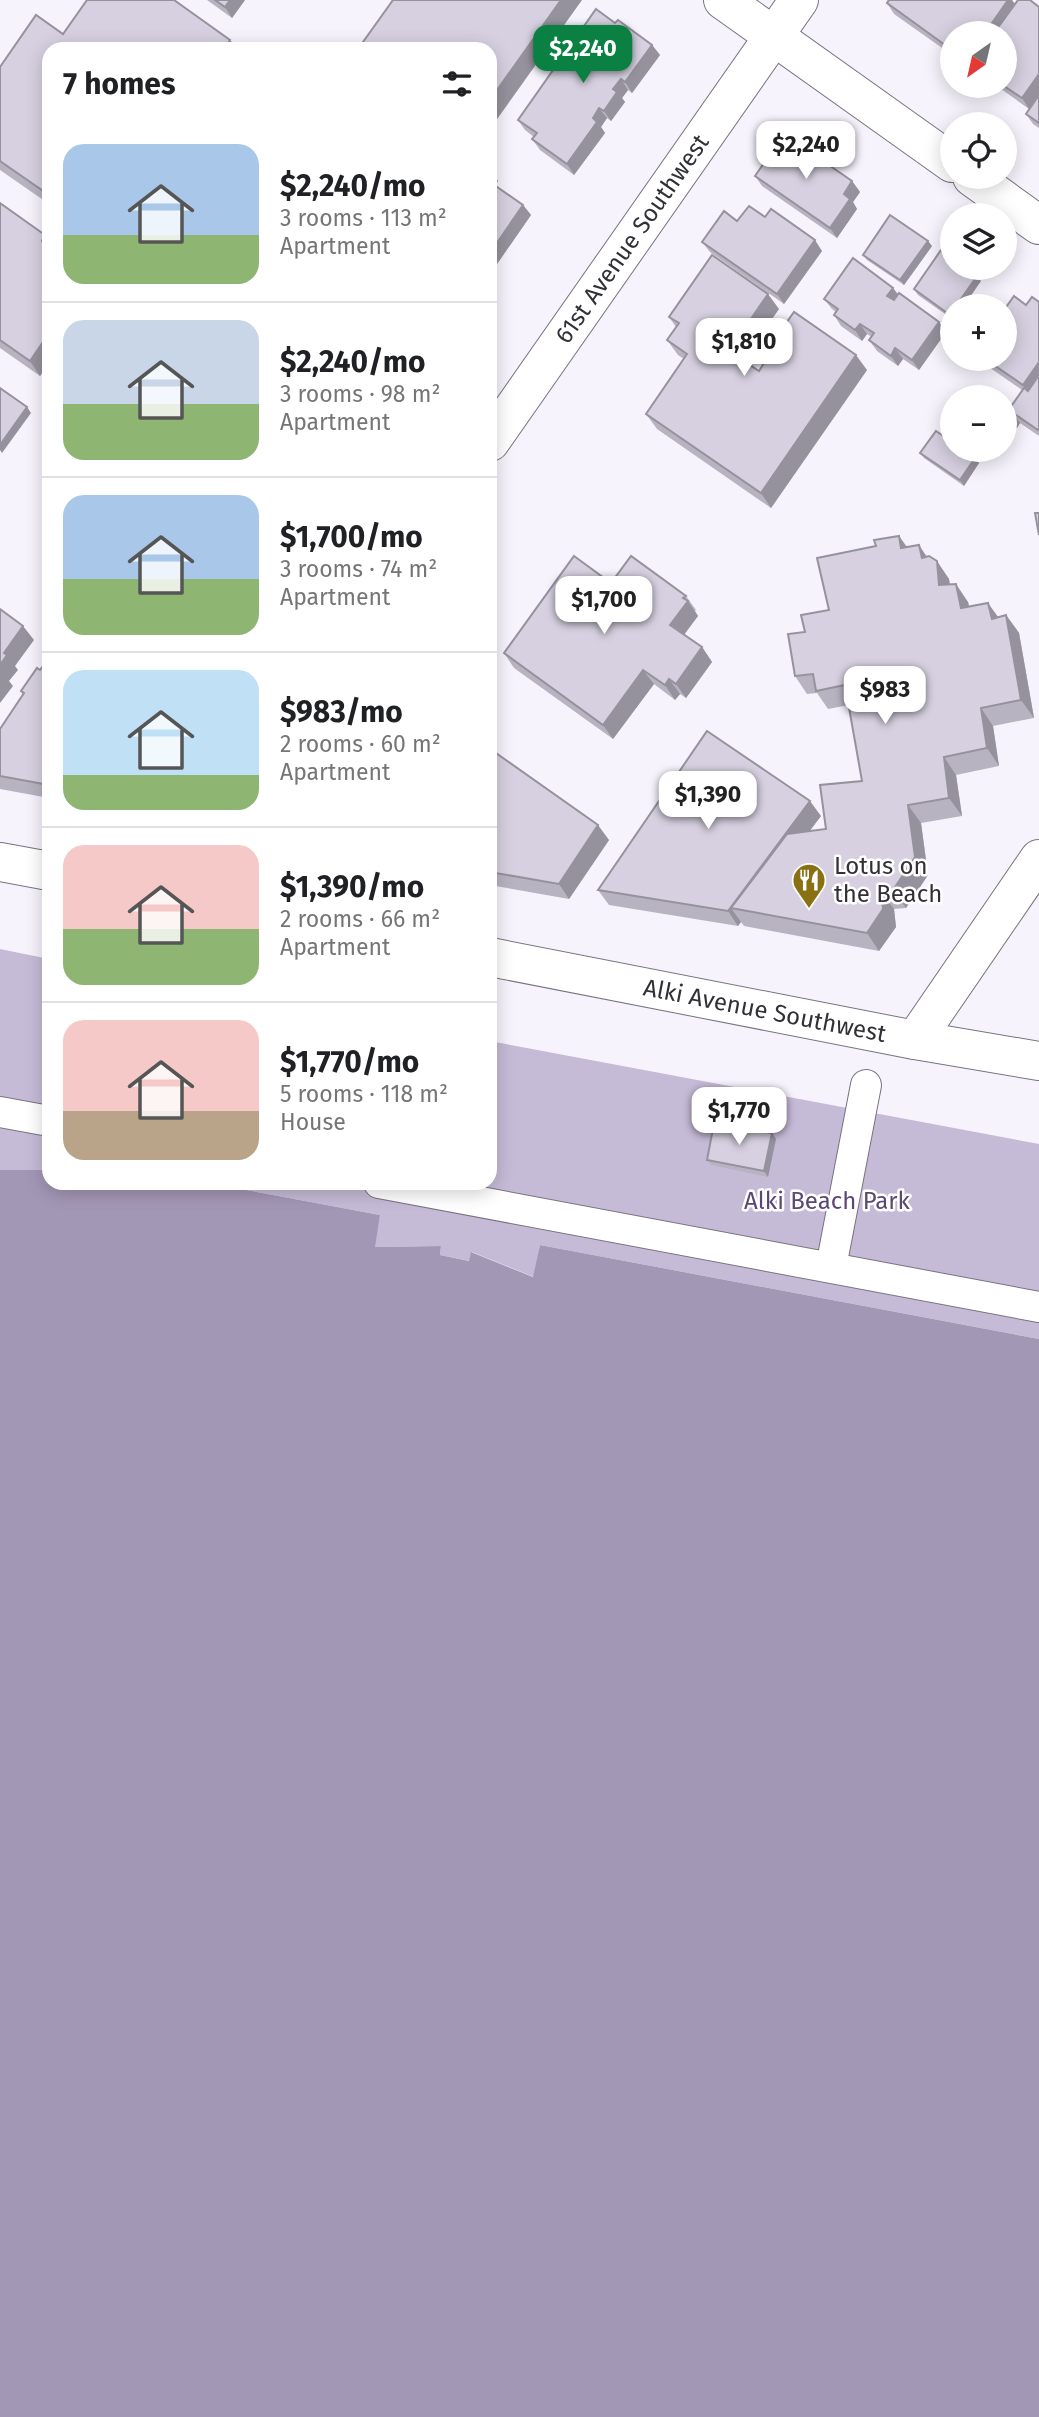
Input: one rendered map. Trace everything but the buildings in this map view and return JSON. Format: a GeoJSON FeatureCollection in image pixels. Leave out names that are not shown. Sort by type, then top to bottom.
{"type":"FeatureCollection","features":[{"type":"Feature","properties":{"kind":"street"},"geometry":{"type":"LineString","coordinates":[[723,0],[940,154]]}},
{"type":"Feature","properties":{"kind":"street","name":"61st Avenue Southwest"},"geometry":{"type":"LineString","coordinates":[[497,432],[799,0]]}},
{"type":"Feature","properties":{"kind":"street"},"geometry":{"type":"LineString","coordinates":[[989,189],[1039,225]]}},
{"type":"Feature","properties":{"kind":"street"},"geometry":{"type":"LineString","coordinates":[[915,1040],[1039,859]]}},
{"type":"Feature","properties":{"kind":"street"},"geometry":{"type":"LineString","coordinates":[[0,862],[42,870]]}},
{"type":"Feature","properties":{"kind":"street","name":"Alki Avenue Southwest"},"geometry":{"type":"LineString","coordinates":[[497,958],[915,1040],[1039,1061]]}},
{"type":"Feature","properties":{"kind":"street"},"geometry":{"type":"LineString","coordinates":[[831,1268],[866,1084]]}},
{"type":"Feature","properties":{"kind":"street"},"geometry":{"type":"LineString","coordinates":[[0,1112],[42,1120]]}},
{"type":"Feature","properties":{"kind":"street"},"geometry":{"type":"LineString","coordinates":[[416,1190],[1039,1307]]}},
{"type":"Feature","properties":{"kind":"green space"},"geometry":{"type":"Polygon","coordinates":[[[0,949],[42,958],[42,1170],[0,1170],[0,949]]]}},
{"type":"Feature","properties":{"kind":"green space","name":"Alki Beach Park"},"geometry":{"type":"Polygon","coordinates":[[[497,1042],[1039,1144],[1039,1339],[540,1245],[534,1277],[472,1252],[470,1261],[440,1255],[441,1246],[374,1247],[380,1215],[246,1190],[497,1190],[497,1042]]]}},
{"type":"Feature","properties":{"kind":"shaded area"},"geometry":{"type":"Polygon","coordinates":[[[0,1170],[42,1170],[42,1190],[246,1190],[380,1215],[375,1247],[441,1246],[440,1255],[469,1261],[471,1252],[533,1277],[540,1245],[1039,1339],[1039,2417],[0,2417],[0,1170]]]}},
{"type":"Feature","properties":{"kind":"place","name":"Lotus on the Beach"},"geometry":{"type":"Point","coordinates":[809,910]}}]}
